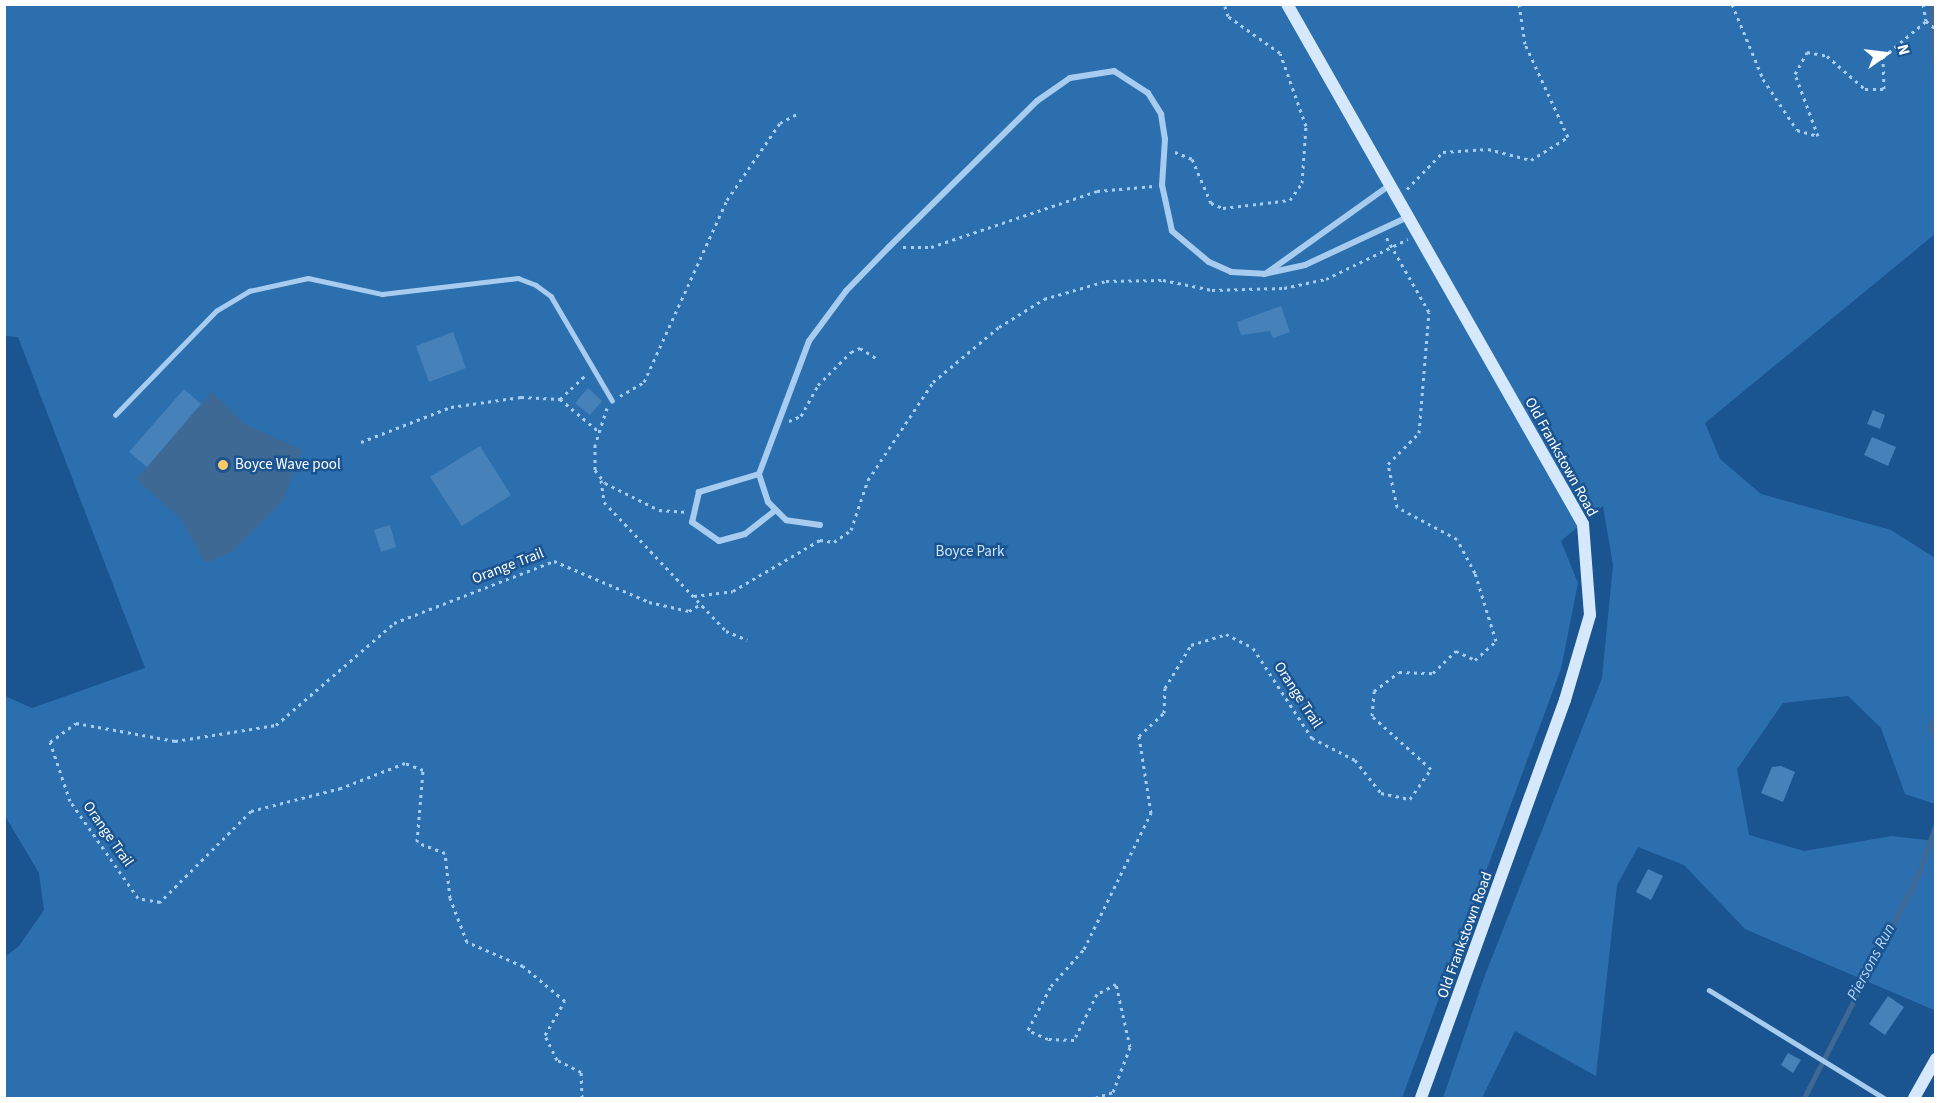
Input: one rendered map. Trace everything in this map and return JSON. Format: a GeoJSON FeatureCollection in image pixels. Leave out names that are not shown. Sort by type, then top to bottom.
{"type":"FeatureCollection","features":[{"type":"Feature","properties":{"kind":"street","name":"Old Frankstown Road"},"geometry":{"type":"LineString","coordinates":[[1287,4],[1583,524],[1590,615],[1561,711],[1421,1098]]}},
{"type":"Feature","properties":{"kind":"street"},"geometry":{"type":"LineString","coordinates":[[820,525],[786,520],[776,510],[759,474],[809,341],[846,291],[889,247],[1037,101],[1070,78],[1114,71],[1148,93],[1161,114],[1165,150],[1162,185],[1172,231],[1209,262],[1231,272],[1264,274],[1305,266],[1408,217]]}},
{"type":"Feature","properties":{"kind":"street"},"geometry":{"type":"LineString","coordinates":[[1264,274],[1390,184]]}},
{"type":"Feature","properties":{"kind":"street"},"geometry":{"type":"LineString","coordinates":[[759,474],[713,484],[699,492],[692,522],[703,535],[719,541],[745,534],[776,510]]}},
{"type":"Feature","properties":{"kind":"street"},"geometry":{"type":"LineString","coordinates":[[1914,1098],[1935,1059]]}},
{"type":"Feature","properties":{"kind":"lane"},"geometry":{"type":"LineString","coordinates":[[116,415],[216,311],[249,291],[308,278],[382,294],[518,278],[551,296],[612,400]]}},
{"type":"Feature","properties":{"kind":"lane"},"geometry":{"type":"LineString","coordinates":[[1709,990],[1884,1098]]}},
{"type":"Feature","properties":{"kind":"path"},"geometry":{"type":"LineString","coordinates":[[1165,150],[1192,159],[1211,203],[1223,208],[1290,200],[1302,183],[1306,126],[1281,53],[1228,16],[1224,4]]}},
{"type":"Feature","properties":{"kind":"path"},"geometry":{"type":"LineString","coordinates":[[1398,198],[1443,152],[1488,149],[1531,160],[1568,137],[1525,44],[1519,4]]}},
{"type":"Feature","properties":{"kind":"path"},"geometry":{"type":"LineString","coordinates":[[1732,4],[1763,79],[1797,130],[1818,136],[1795,74],[1807,52],[1827,56],[1865,89],[1884,89],[1883,57],[1926,21]]}},
{"type":"Feature","properties":{"kind":"path"},"geometry":{"type":"LineString","coordinates":[[1923,4],[1926,21],[1935,29]]}},
{"type":"Feature","properties":{"kind":"path"},"geometry":{"type":"LineString","coordinates":[[693,513],[660,510],[601,478],[595,470],[598,431],[612,400],[644,381],[727,200],[780,123],[799,113]]}},
{"type":"Feature","properties":{"kind":"path"},"geometry":{"type":"LineString","coordinates":[[889,247],[931,247],[1097,191],[1162,185]]}},
{"type":"Feature","properties":{"kind":"path","name":"Orange Trail"},"geometry":{"type":"LineString","coordinates":[[1095,1098],[1113,1092],[1130,1047],[1116,984],[1097,994],[1074,1040],[1048,1039],[1028,1030],[1051,986],[1084,950],[1151,813],[1139,736],[1164,713],[1165,688],[1191,645],[1226,634],[1253,648],[1312,738],[1354,760],[1381,793],[1410,798],[1431,770],[1372,716],[1374,691],[1399,672],[1433,673],[1456,651],[1475,660],[1496,641],[1475,573],[1457,539],[1398,507],[1388,464],[1419,433],[1429,312],[1382,230]]}},
{"type":"Feature","properties":{"kind":"path"},"geometry":{"type":"LineString","coordinates":[[694,596],[732,591],[819,540],[834,542],[851,530],[868,480],[933,382],[999,327],[1044,299],[1106,281],[1163,280],[1212,290],[1284,288],[1326,279],[1391,245],[1419,236]]}},
{"type":"Feature","properties":{"kind":"path"},"geometry":{"type":"LineString","coordinates":[[778,419],[801,416],[818,384],[851,352],[860,348],[879,360]]}},
{"type":"Feature","properties":{"kind":"path"},"geometry":{"type":"LineString","coordinates":[[560,399],[593,368]]}},
{"type":"Feature","properties":{"kind":"path"},"geometry":{"type":"LineString","coordinates":[[361,442],[451,407],[521,397],[560,399],[598,431]]}},
{"type":"Feature","properties":{"kind":"path"},"geometry":{"type":"LineString","coordinates":[[601,478],[604,502],[726,631],[747,640]]}},
{"type":"Feature","properties":{"kind":"path","name":"Orange Trail"},"geometry":{"type":"LineString","coordinates":[[582,1098],[581,1072],[557,1060],[544,1035],[566,1001],[522,966],[467,942],[450,898],[445,853],[417,842],[423,770],[405,763],[341,788],[251,811],[160,902],[138,898],[70,801],[50,742],[76,723],[175,741],[276,725],[394,623],[554,561],[649,602],[689,611],[701,604]]}},
{"type":"Feature","properties":{"kind":"green space","name":"Boyce Park"},"geometry":{"type":"Polygon","coordinates":[[[5,5],[1935,5],[1935,234],[1705,423],[1720,459],[1761,494],[1891,530],[1935,558],[1935,804],[1905,794],[1881,728],[1848,696],[1783,703],[1737,769],[1749,835],[1804,851],[1892,836],[1935,841],[1934,1010],[1745,929],[1684,865],[1638,847],[1617,885],[1596,1076],[1515,1031],[1482,1098],[1443,1098],[1485,975],[1602,678],[1613,565],[1603,506],[1561,541],[1578,583],[1561,669],[1402,1098],[5,1098],[5,957],[19,946],[44,910],[39,873],[5,816],[5,696],[32,708],[145,668],[18,337],[5,336],[5,5]]]}},
{"type":"Feature","properties":{"kind":"shaded area","name":"Boyce Wave pool"},"geometry":{"type":"Polygon","coordinates":[[[212,392],[245,424],[302,450],[283,501],[232,552],[205,563],[181,519],[136,479],[212,392]]]}},
{"type":"Feature","properties":{"kind":"building"},"geometry":{"type":"Polygon","coordinates":[[[1281,306],[1290,332],[1273,338],[1270,331],[1241,335],[1237,322],[1281,306]]]}},
{"type":"Feature","properties":{"kind":"building"},"geometry":{"type":"Polygon","coordinates":[[[453,332],[466,368],[429,382],[416,346],[453,332]]]}},
{"type":"Feature","properties":{"kind":"building"},"geometry":{"type":"Polygon","coordinates":[[[588,388],[602,401],[590,415],[575,403],[588,388]]]}},
{"type":"Feature","properties":{"kind":"building"},"geometry":{"type":"Polygon","coordinates":[[[184,389],[201,404],[147,467],[129,452],[184,389]]]}},
{"type":"Feature","properties":{"kind":"building"},"geometry":{"type":"Polygon","coordinates":[[[1873,410],[1885,415],[1880,429],[1867,424],[1873,410]]]}},
{"type":"Feature","properties":{"kind":"building"},"geometry":{"type":"Polygon","coordinates":[[[1872,437],[1896,447],[1888,466],[1864,455],[1872,437]]]}},
{"type":"Feature","properties":{"kind":"building"},"geometry":{"type":"Polygon","coordinates":[[[480,446],[511,495],[462,526],[430,477],[480,446]]]}},
{"type":"Feature","properties":{"kind":"building"},"geometry":{"type":"Polygon","coordinates":[[[390,525],[396,547],[381,552],[374,530],[390,525]]]}},
{"type":"Feature","properties":{"kind":"building"},"geometry":{"type":"Polygon","coordinates":[[[1781,766],[1795,772],[1783,802],[1761,793],[1772,767],[1781,766]]]}},
{"type":"Feature","properties":{"kind":"building"},"geometry":{"type":"Polygon","coordinates":[[[1648,869],[1663,876],[1651,900],[1636,892],[1648,869]]]}},
{"type":"Feature","properties":{"kind":"building"},"geometry":{"type":"Polygon","coordinates":[[[1888,996],[1904,1007],[1885,1035],[1869,1024],[1888,996]]]}},
{"type":"Feature","properties":{"kind":"building"},"geometry":{"type":"Polygon","coordinates":[[[1788,1053],[1801,1060],[1793,1073],[1781,1065],[1788,1053]]]}},
{"type":"Feature","properties":{"kind":"waterway"},"geometry":{"type":"LineString","coordinates":[[1931,4],[1936,81]]}},
{"type":"Feature","properties":{"kind":"waterway","name":"Piersons Run"},"geometry":{"type":"LineString","coordinates":[[1936,717],[1930,726],[1936,738]]}},
{"type":"Feature","properties":{"kind":"waterway","name":"Piersons Run"},"geometry":{"type":"LineString","coordinates":[[1804,1098],[1920,870],[1936,824]]}},
{"type":"Feature","properties":{"kind":"place","name":"Boyce Wave pool"},"geometry":{"type":"Point","coordinates":[223,465]}}]}
